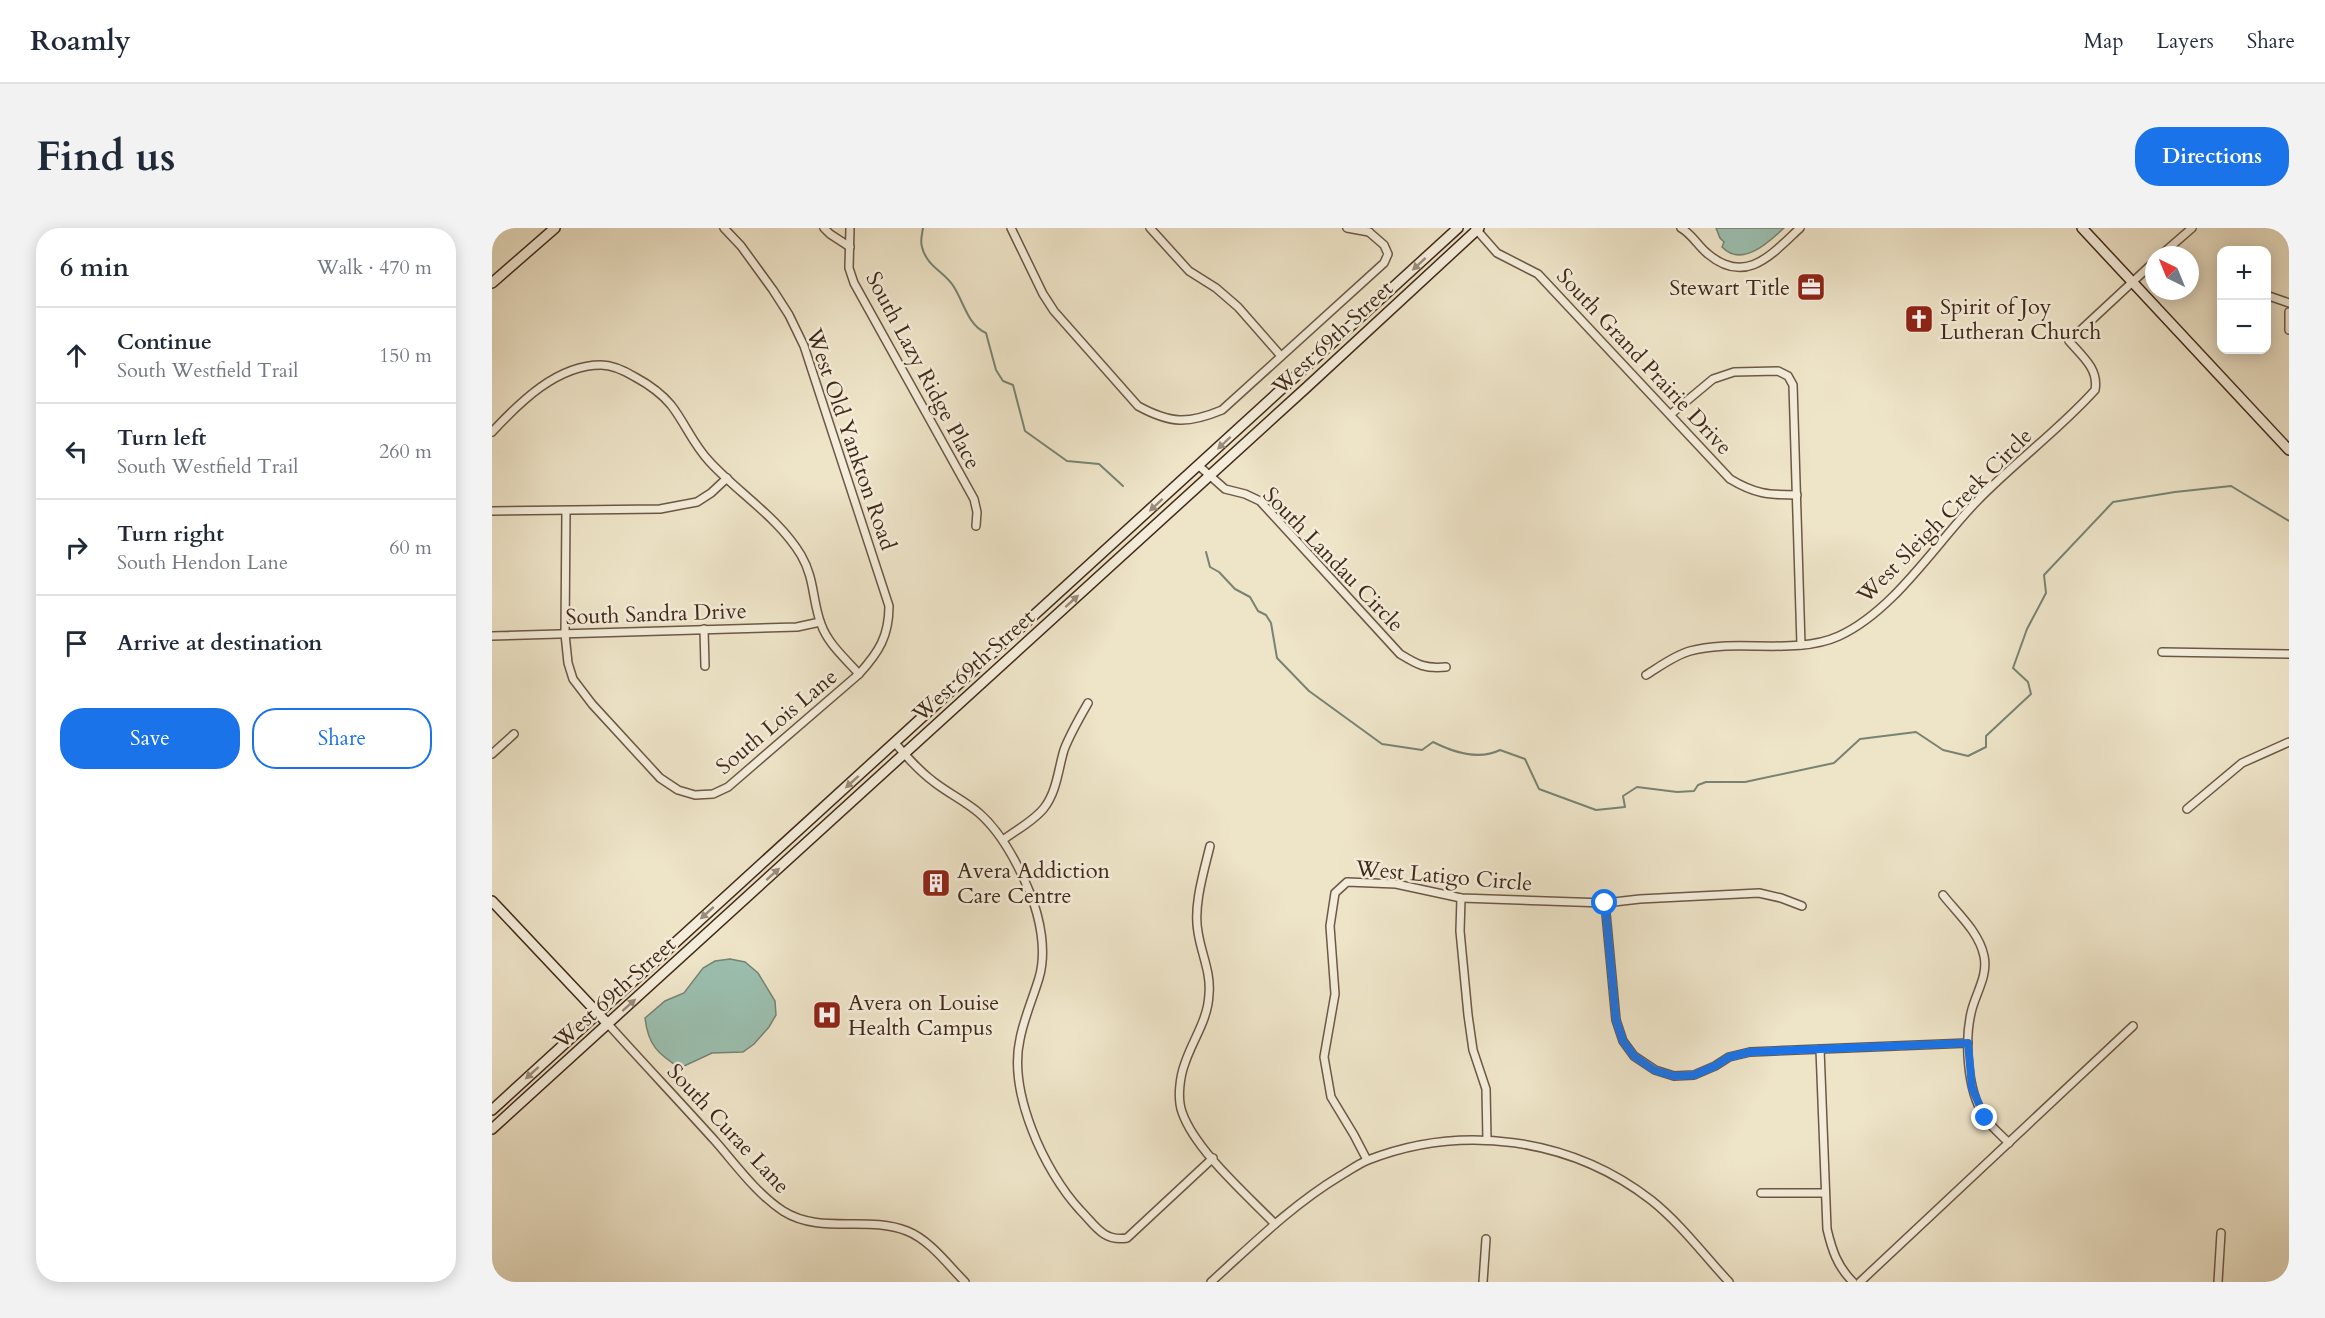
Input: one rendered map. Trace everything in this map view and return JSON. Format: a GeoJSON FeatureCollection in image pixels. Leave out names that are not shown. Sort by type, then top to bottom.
{"type":"FeatureCollection","features":[{"type":"Feature","properties":{"kind":"main road"},"geometry":{"type":"LineString","coordinates":[[492,283],[555,228]]}},
{"type":"Feature","properties":{"kind":"main road","name":"West 69th Street"},"geometry":{"type":"LineString","coordinates":[[492,1110],[1458,228]]}},
{"type":"Feature","properties":{"kind":"main road"},"geometry":{"type":"LineString","coordinates":[[2082,228],[2289,450]]}},
{"type":"Feature","properties":{"kind":"main road","name":"West 69th Street"},"geometry":{"type":"LineString","coordinates":[[492,1129],[1307,387],[1477,229]]}},
{"type":"Feature","properties":{"kind":"main road"},"geometry":{"type":"LineString","coordinates":[[1297,376],[1307,387]]}},
{"type":"Feature","properties":{"kind":"main road"},"geometry":{"type":"LineString","coordinates":[[492,901],[608,1024]]}},
{"type":"Feature","properties":{"kind":"street","name":"West Old Yankton Road"},"geometry":{"type":"LineString","coordinates":[[724,228],[741,246],[773,290],[789,315],[804,346],[889,606],[889,620],[884,638],[876,656],[859,674]]}},
{"type":"Feature","properties":{"kind":"street"},"geometry":{"type":"LineString","coordinates":[[824,228],[850,246]]}},
{"type":"Feature","properties":{"kind":"street","name":"South Lazy Ridge Place"},"geometry":{"type":"LineString","coordinates":[[850,228],[849,268],[854,283],[974,500],[977,512],[976,526]]}},
{"type":"Feature","properties":{"kind":"street"},"geometry":{"type":"LineString","coordinates":[[1011,228],[1043,294],[1054,311],[1138,406],[1155,415],[1178,421],[1199,419],[1222,410],[1384,263],[1388,254],[1372,230],[1347,228]]}},
{"type":"Feature","properties":{"kind":"street"},"geometry":{"type":"LineString","coordinates":[[1150,228],[1189,271],[1216,288],[1238,307],[1281,356]]}},
{"type":"Feature","properties":{"kind":"street"},"geometry":{"type":"LineString","coordinates":[[1680,228],[1686,231],[1707,254],[1720,263],[1737,268],[1751,266],[1765,260],[1800,228]]}},
{"type":"Feature","properties":{"kind":"street"},"geometry":{"type":"LineString","coordinates":[[2172,246],[2192,228]]}},
{"type":"Feature","properties":{"kind":"street","name":"South Grand Prairie Drive"},"geometry":{"type":"LineString","coordinates":[[1477,229],[1497,253],[1538,274],[1730,478],[1748,489],[1765,495],[1797,495]]}},
{"type":"Feature","properties":{"kind":"street"},"geometry":{"type":"LineString","coordinates":[[2132,282],[2145,270]]}},
{"type":"Feature","properties":{"kind":"street","name":"West Sleigh Creek Circle"},"geometry":{"type":"LineString","coordinates":[[1646,675],[1688,651],[1712,647],[1801,645],[1837,637],[1862,623],[1890,599],[1978,500],[2095,390],[2097,380],[2092,367],[2069,341],[2132,282]]}},
{"type":"Feature","properties":{"kind":"street"},"geometry":{"type":"LineString","coordinates":[[2271,297],[2289,303]]}},
{"type":"Feature","properties":{"kind":"street"},"geometry":{"type":"LineString","coordinates":[[2289,312],[2287,319],[2289,330]]}},
{"type":"Feature","properties":{"kind":"street"},"geometry":{"type":"LineString","coordinates":[[492,432],[508,415],[552,380],[585,367],[603,365],[622,370],[658,392],[671,405],[699,451],[758,506],[800,554],[814,586],[820,622],[832,645],[859,674]]}},
{"type":"Feature","properties":{"kind":"street"},"geometry":{"type":"LineString","coordinates":[[1671,414],[1713,379],[1734,372],[1778,371],[1788,376],[1793,385],[1801,645]]}},
{"type":"Feature","properties":{"kind":"street","name":"South Landau Circle"},"geometry":{"type":"LineString","coordinates":[[1199,466],[1225,489],[1260,501],[1400,654],[1428,668],[1446,668]]}},
{"type":"Feature","properties":{"kind":"street"},"geometry":{"type":"LineString","coordinates":[[492,511],[660,509],[697,502],[727,478]]}},
{"type":"Feature","properties":{"kind":"street","name":"South Lois Lane"},"geometry":{"type":"LineString","coordinates":[[566,511],[565,634],[568,663],[573,680],[660,778],[678,790],[695,795],[713,794],[728,787],[859,674]]}},
{"type":"Feature","properties":{"kind":"street","name":"South Sandra Drive"},"geometry":{"type":"LineString","coordinates":[[492,636],[797,627],[820,622]]}},
{"type":"Feature","properties":{"kind":"street"},"geometry":{"type":"LineString","coordinates":[[704,629],[705,666]]}},
{"type":"Feature","properties":{"kind":"street"},"geometry":{"type":"LineString","coordinates":[[2163,652],[2289,654]]}},
{"type":"Feature","properties":{"kind":"street"},"geometry":{"type":"LineString","coordinates":[[1003,840],[1044,808],[1054,791],[1068,741],[1088,704]]}},
{"type":"Feature","properties":{"kind":"street"},"geometry":{"type":"LineString","coordinates":[[492,754],[514,734]]}},
{"type":"Feature","properties":{"kind":"street"},"geometry":{"type":"LineString","coordinates":[[2187,809],[2242,763],[2289,742]]}},
{"type":"Feature","properties":{"kind":"street"},"geometry":{"type":"LineString","coordinates":[[895,743],[936,784],[960,798],[980,814],[1003,840],[1030,893],[1041,932],[1040,975],[1019,1040],[1018,1074],[1030,1124],[1048,1166],[1070,1198],[1104,1235],[1115,1240],[1127,1238],[1213,1158]]}},
{"type":"Feature","properties":{"kind":"street"},"geometry":{"type":"LineString","coordinates":[[1210,846],[1199,893],[1197,930],[1207,967],[1210,992],[1207,1013],[1184,1064],[1180,1088],[1182,1111],[1194,1136],[1275,1224]]}},
{"type":"Feature","properties":{"kind":"street","name":"West Latigo Circle"},"geometry":{"type":"LineString","coordinates":[[1367,1160],[1331,1097],[1324,1058],[1335,994],[1330,926],[1335,892],[1347,882],[1396,884],[1461,898],[1605,903],[1759,893],[1802,906]]}},
{"type":"Feature","properties":{"kind":"street"},"geometry":{"type":"LineString","coordinates":[[1943,896],[1972,930],[1984,956],[1985,969],[1972,1007],[1968,1043],[1972,1088],[1985,1118],[2009,1143]]}},
{"type":"Feature","properties":{"kind":"street"},"geometry":{"type":"LineString","coordinates":[[1461,898],[1460,931],[1468,1015],[1473,1050],[1486,1089],[1487,1140]]}},
{"type":"Feature","properties":{"kind":"street"},"geometry":{"type":"LineString","coordinates":[[1605,903],[1616,1020],[1623,1041],[1634,1056],[1654,1070],[1674,1076],[1694,1075],[1729,1057],[1750,1052],[1968,1043]]}},
{"type":"Feature","properties":{"kind":"street","name":"South Curae Lane"},"geometry":{"type":"LineString","coordinates":[[608,1024],[760,1191],[781,1209],[797,1218],[829,1225],[879,1224],[909,1232],[929,1245],[965,1282]]}},
{"type":"Feature","properties":{"kind":"street"},"geometry":{"type":"LineString","coordinates":[[1860,1282],[2133,1026]]}},
{"type":"Feature","properties":{"kind":"street"},"geometry":{"type":"LineString","coordinates":[[1820,1049],[1827,1229],[1833,1255],[1853,1282]]}},
{"type":"Feature","properties":{"kind":"street"},"geometry":{"type":"LineString","coordinates":[[1211,1282],[1298,1204],[1367,1160],[1424,1144],[1487,1140],[1533,1145],[1560,1152],[1626,1183],[1652,1201],[1729,1282]]}},
{"type":"Feature","properties":{"kind":"street"},"geometry":{"type":"LineString","coordinates":[[1761,1193],[1825,1193]]}},
{"type":"Feature","properties":{"kind":"street"},"geometry":{"type":"LineString","coordinates":[[2218,1282],[2221,1233]]}},
{"type":"Feature","properties":{"kind":"street"},"geometry":{"type":"LineString","coordinates":[[1484,1282],[1486,1239]]}},
{"type":"Feature","properties":{"kind":"shaded area"},"geometry":{"type":"Polygon","coordinates":[[[1716,228],[1784,228],[1755,251],[1738,255],[1722,247],[1724,242],[1716,228]]]}},
{"type":"Feature","properties":{"kind":"shaded area"},"geometry":{"type":"Polygon","coordinates":[[[730,959],[745,962],[758,973],[775,1001],[776,1015],[754,1044],[743,1052],[712,1053],[680,1068],[655,1048],[646,1027],[645,1018],[665,1001],[684,993],[703,968],[715,961],[730,959]]]}},
{"type":"Feature","properties":{"kind":"waterway"},"geometry":{"type":"LineString","coordinates":[[923,228],[921,242],[924,254],[954,287],[975,325],[986,333],[996,370],[1003,381],[1013,385],[1025,431],[1067,461],[1099,464],[1123,486]]}},
{"type":"Feature","properties":{"kind":"waterway"},"geometry":{"type":"LineString","coordinates":[[1206,552],[1210,567],[1219,572],[1235,589],[1250,597],[1258,611],[1266,615],[1271,623],[1277,658],[1309,691],[1382,744],[1422,750],[1433,742],[1457,752],[1474,755],[1500,750],[1525,759],[1539,789],[1596,810],[1625,807],[1623,796],[1637,787],[1677,792],[1694,791],[1698,785],[1706,782],[1745,782],[1834,763],[1860,739],[1916,732],[1943,750],[1968,756],[1986,747],[1986,736],[2031,694],[2028,682],[2013,668],[2027,629],[2046,593],[2044,575],[2113,502],[2231,486],[2289,521]]}},
{"type":"Feature","properties":{"kind":"place","name":"Stewart Title"},"geometry":{"type":"Point","coordinates":[1811,287]}},
{"type":"Feature","properties":{"kind":"place","name":"Spirit of Joy Lutheran Church"},"geometry":{"type":"Point","coordinates":[1919,319]}},
{"type":"Feature","properties":{"kind":"place","name":"Avera Addiction Care Centre"},"geometry":{"type":"Point","coordinates":[936,883]}},
{"type":"Feature","properties":{"kind":"place","name":"Avera on Louise Health Campus"},"geometry":{"type":"Point","coordinates":[827,1015]}},
{"type":"Feature","properties":{"kind":"route"},"geometry":{"type":"LineString","coordinates":[[1605,903],[1616,1020],[1623,1041],[1634,1056],[1654,1070],[1674,1076],[1694,1075],[1729,1057],[1750,1052],[1968,1043],[1972,1088],[1985,1118]]}}]}
